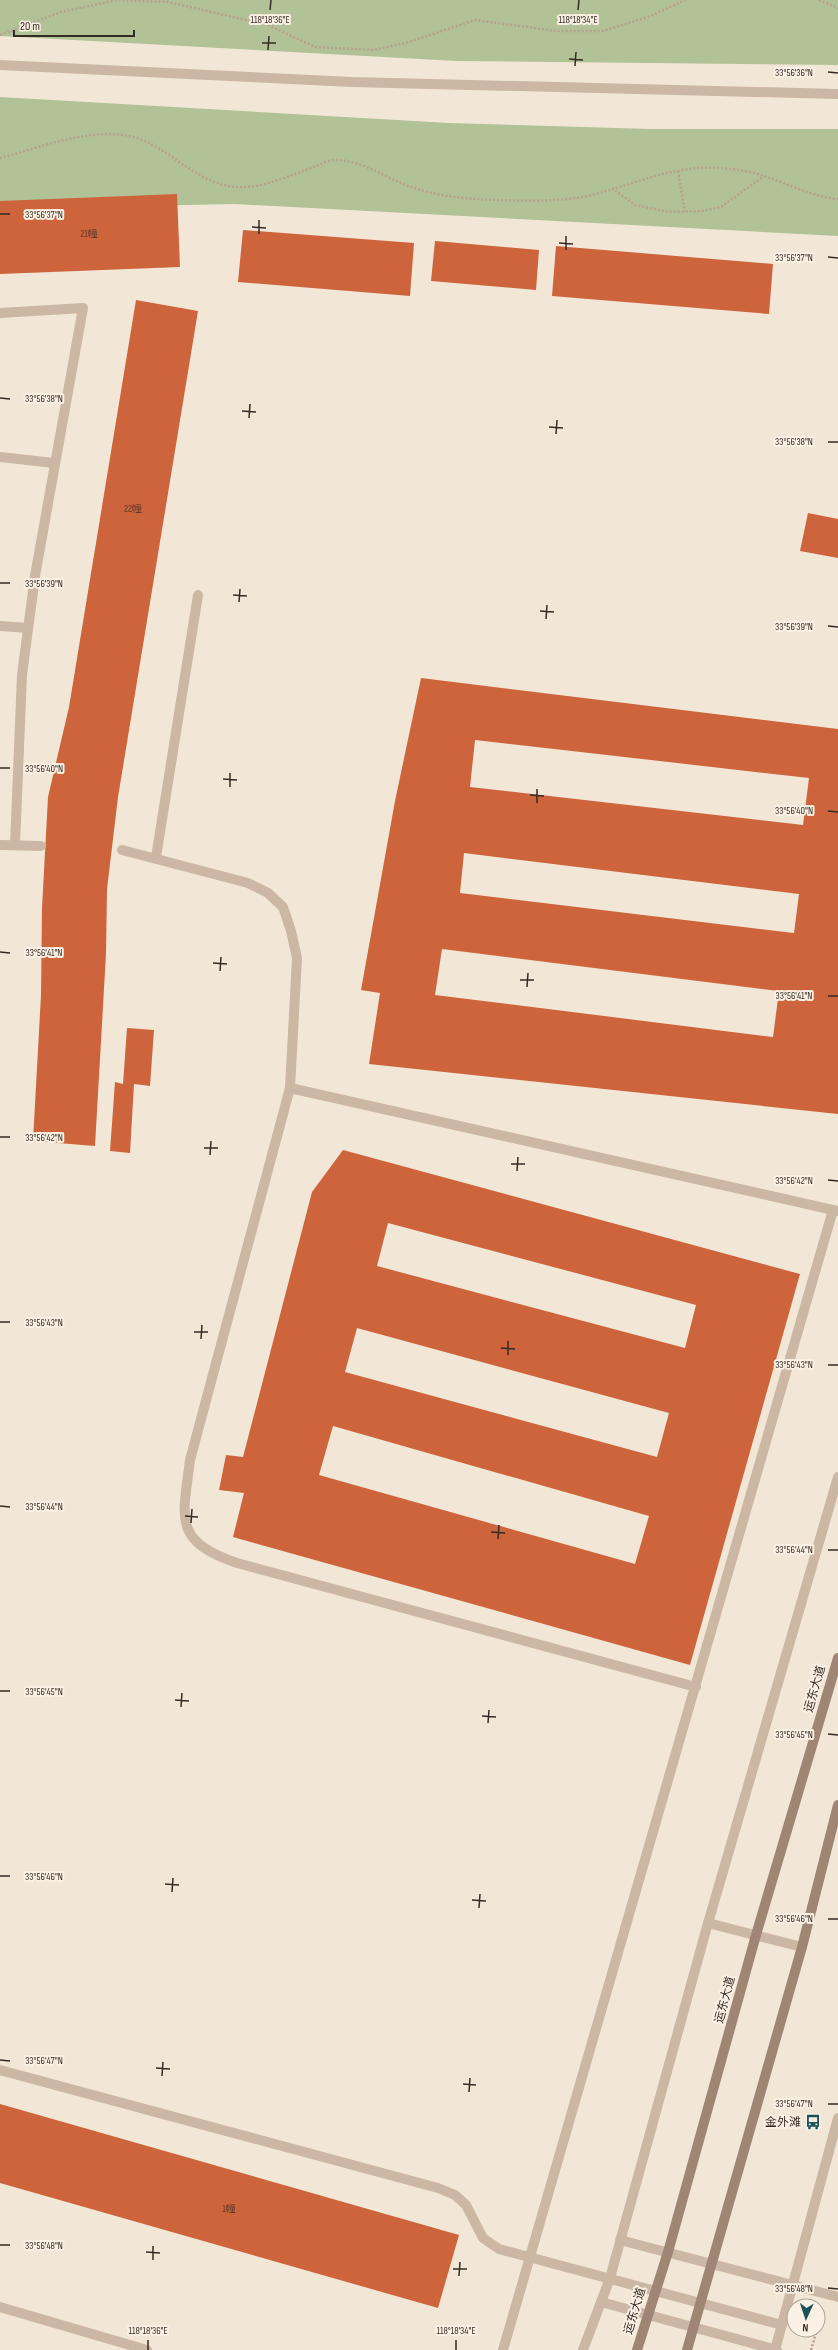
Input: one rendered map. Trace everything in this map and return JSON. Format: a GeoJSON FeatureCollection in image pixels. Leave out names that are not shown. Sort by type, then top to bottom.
{"type":"FeatureCollection","features":[{"type":"Feature","properties":{"kind":"main road","name":"运东大道"},"geometry":{"type":"LineString","coordinates":[[637,2350],[655,2289],[668,2252],[756,1935],[838,1658]]}},
{"type":"Feature","properties":{"kind":"main road"},"geometry":{"type":"LineString","coordinates":[[687,2350],[802,1947],[838,1805]]}},
{"type":"Feature","properties":{"kind":"street"},"geometry":{"type":"LineString","coordinates":[[0,65],[352,82],[838,94]]}},
{"type":"Feature","properties":{"kind":"street"},"geometry":{"type":"LineString","coordinates":[[0,313],[83,308],[54,463],[28,628],[22,675],[14,844]]}},
{"type":"Feature","properties":{"kind":"street"},"geometry":{"type":"LineString","coordinates":[[0,457],[54,463]]}},
{"type":"Feature","properties":{"kind":"street"},"geometry":{"type":"LineString","coordinates":[[156,857],[198,595]]}},
{"type":"Feature","properties":{"kind":"street"},"geometry":{"type":"LineString","coordinates":[[0,626],[28,628]]}},
{"type":"Feature","properties":{"kind":"street"},"geometry":{"type":"LineString","coordinates":[[0,845],[14,844],[41,846]]}},
{"type":"Feature","properties":{"kind":"street"},"geometry":{"type":"LineString","coordinates":[[122,850],[156,857],[248,883],[268,893],[283,907],[297,958],[290,1088],[190,1460],[184,1512],[188,1530],[197,1544],[212,1555],[237,1564],[696,1687]]}},
{"type":"Feature","properties":{"kind":"street"},"geometry":{"type":"LineString","coordinates":[[290,1088],[835,1210],[503,2350]]}},
{"type":"Feature","properties":{"kind":"street"},"geometry":{"type":"LineString","coordinates":[[583,2350],[610,2278],[708,1923],[838,1477]]}},
{"type":"Feature","properties":{"kind":"street"},"geometry":{"type":"LineString","coordinates":[[708,1923],[802,1947]]}},
{"type":"Feature","properties":{"kind":"street"},"geometry":{"type":"LineString","coordinates":[[0,2070],[438,2188],[455,2195],[466,2205],[483,2238],[499,2249],[655,2289],[782,2325]]}},
{"type":"Feature","properties":{"kind":"street"},"geometry":{"type":"LineString","coordinates":[[601,2302],[647,2316],[694,2327],[776,2350],[838,2118]]}},
{"type":"Feature","properties":{"kind":"street"},"geometry":{"type":"LineString","coordinates":[[620,2240],[838,2298]]}},
{"type":"Feature","properties":{"kind":"street"},"geometry":{"type":"LineString","coordinates":[[0,2307],[147,2350]]}},
{"type":"Feature","properties":{"kind":"path"},"geometry":{"type":"LineString","coordinates":[[0,35],[62,12],[117,0],[168,2],[268,25],[315,47],[373,50],[406,43],[475,20],[557,31],[603,31],[651,16],[685,0]]}},
{"type":"Feature","properties":{"kind":"path"},"geometry":{"type":"LineString","coordinates":[[819,0],[838,8]]}},
{"type":"Feature","properties":{"kind":"path"},"geometry":{"type":"LineString","coordinates":[[0,158],[92,135],[114,132],[130,135],[152,144],[200,176],[221,184],[240,188],[270,182],[334,160],[357,162],[403,184],[435,194],[477,199],[563,200],[612,188],[660,173],[698,168],[734,169],[765,176],[826,198],[838,199]]}},
{"type":"Feature","properties":{"kind":"path"},"geometry":{"type":"LineString","coordinates":[[678,171],[685,212]]}},
{"type":"Feature","properties":{"kind":"path"},"geometry":{"type":"LineString","coordinates":[[612,188],[635,205],[669,212],[702,211],[721,207],[765,176]]}},
{"type":"Feature","properties":{"kind":"path"},"geometry":{"type":"LineString","coordinates":[[811,2350],[815,2338]]}},
{"type":"Feature","properties":{"kind":"green space"},"geometry":{"type":"Polygon","coordinates":[[[0,0],[838,0],[838,65],[457,61],[0,36],[0,0]]]}},
{"type":"Feature","properties":{"kind":"green space"},"geometry":{"type":"Polygon","coordinates":[[[0,97],[449,123],[651,129],[838,129],[838,236],[234,204],[0,209],[0,97]]]}},
{"type":"Feature","properties":{"kind":"building"},"geometry":{"type":"Polygon","coordinates":[[[177,194],[180,267],[0,274],[0,201],[177,194]]]}},
{"type":"Feature","properties":{"kind":"building"},"geometry":{"type":"Polygon","coordinates":[[[243,230],[414,243],[410,296],[238,282],[243,230]]]}},
{"type":"Feature","properties":{"kind":"building"},"geometry":{"type":"Polygon","coordinates":[[[435,241],[539,250],[536,290],[431,281],[435,241]]]}},
{"type":"Feature","properties":{"kind":"building"},"geometry":{"type":"Polygon","coordinates":[[[556,246],[773,264],[769,314],[552,296],[556,246]]]}},
{"type":"Feature","properties":{"kind":"building"},"geometry":{"type":"Polygon","coordinates":[[[136,300],[198,311],[118,797],[107,889],[106,954],[95,1146],[33,1141],[41,995],[42,908],[48,797],[69,707],[136,300]]]}},
{"type":"Feature","properties":{"kind":"building"},"geometry":{"type":"Polygon","coordinates":[[[808,513],[838,519],[838,558],[800,551],[808,513]]]}},
{"type":"Feature","properties":{"kind":"building"},"geometry":{"type":"Polygon","coordinates":[[[421,678],[838,729],[838,1114],[369,1064],[380,993],[361,990],[395,801],[421,678]],[[475,740],[470,787],[803,825],[809,778],[475,740]],[[464,853],[460,893],[794,933],[799,894],[464,853]],[[442,949],[435,995],[773,1037],[779,991],[442,949]]]}},
{"type":"Feature","properties":{"kind":"building"},"geometry":{"type":"Polygon","coordinates":[[[127,1028],[154,1030],[150,1086],[134,1084],[130,1153],[110,1151],[115,1082],[123,1084],[127,1028]]]}},
{"type":"Feature","properties":{"kind":"building"},"geometry":{"type":"Polygon","coordinates":[[[343,1150],[800,1274],[690,1665],[233,1537],[244,1493],[219,1490],[226,1455],[243,1457],[312,1192],[343,1150]],[[388,1223],[377,1266],[685,1348],[696,1305],[388,1223]],[[357,1328],[345,1372],[657,1457],[669,1413],[357,1328]],[[333,1426],[319,1475],[635,1564],[649,1516],[333,1426]]]}},
{"type":"Feature","properties":{"kind":"building"},"geometry":{"type":"Polygon","coordinates":[[[0,2104],[459,2235],[438,2308],[0,2183],[0,2104]]]}},
{"type":"Feature","properties":{"kind":"place","name":"金外滩"},"geometry":{"type":"Point","coordinates":[813,2122]}}]}
